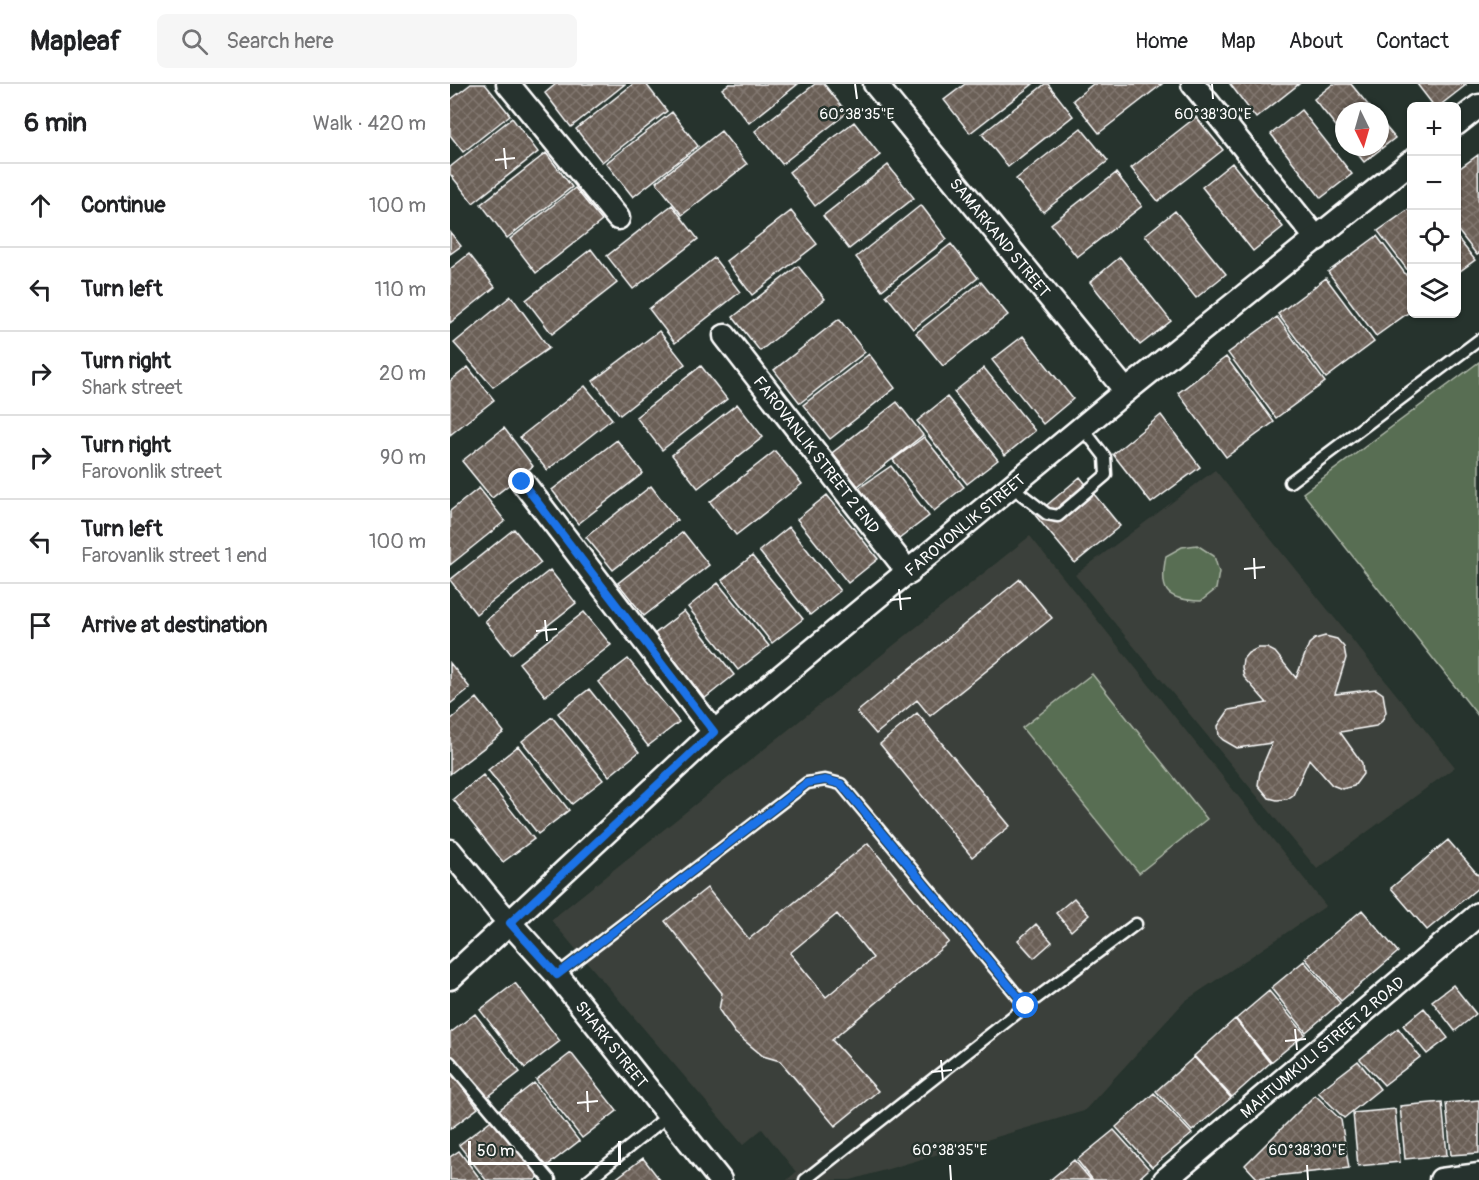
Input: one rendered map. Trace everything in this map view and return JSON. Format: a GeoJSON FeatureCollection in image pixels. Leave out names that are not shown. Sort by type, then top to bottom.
{"type":"FeatureCollection","features":[{"type":"Feature","properties":{"kind":"street"},"geometry":{"type":"LineString","coordinates":[[508,84],[618,218]]}},
{"type":"Feature","properties":{"kind":"street","name":"SAMARKAND STREET"},"geometry":{"type":"LineString","coordinates":[[875,84],[1126,391]]}},
{"type":"Feature","properties":{"kind":"street"},"geometry":{"type":"LineString","coordinates":[[1193,84],[1317,239]]}},
{"type":"Feature","properties":{"kind":"street"},"geometry":{"type":"LineString","coordinates":[[1461,120],[1479,106]]}},
{"type":"Feature","properties":{"kind":"street","name":"FAROVONLIK STREET"},"geometry":{"type":"LineString","coordinates":[[450,978],[504,917],[714,732],[909,573],[1126,391],[1407,165]]}},
{"type":"Feature","properties":{"kind":"street","name":"FAROVANLIK STREET 2 END"},"geometry":{"type":"LineString","coordinates":[[725,336],[909,573]]}},
{"type":"Feature","properties":{"kind":"street"},"geometry":{"type":"LineString","coordinates":[[522,482],[714,732]]}},
{"type":"Feature","properties":{"kind":"street","name":"SHARK STREET"},"geometry":{"type":"LineString","coordinates":[[450,850],[504,917],[557,975],[720,1180]]}},
{"type":"Feature","properties":{"kind":"street","name":"MAHTUMKULI STREET 2 ROAD"},"geometry":{"type":"LineString","coordinates":[[1166,1180],[1479,914]]}},
{"type":"Feature","properties":{"kind":"street"},"geometry":{"type":"LineString","coordinates":[[1441,1180],[1479,1176]]}},
{"type":"Feature","properties":{"kind":"lane"},"geometry":{"type":"LineString","coordinates":[[1290,482],[1479,340]]}},
{"type":"Feature","properties":{"kind":"lane"},"geometry":{"type":"LineString","coordinates":[[1012,487],[1047,514],[1058,516],[1106,475],[1105,458],[1083,427]]}},
{"type":"Feature","properties":{"kind":"lane"},"geometry":{"type":"LineString","coordinates":[[557,975],[807,783],[825,780],[841,784],[1026,1006]]}},
{"type":"Feature","properties":{"kind":"lane"},"geometry":{"type":"LineString","coordinates":[[805,1180],[1026,1006],[1136,924]]}},
{"type":"Feature","properties":{"kind":"lane"},"geometry":{"type":"LineString","coordinates":[[450,1062],[550,1180]]}},
{"type":"Feature","properties":{"kind":"lane"},"geometry":{"type":"LineString","coordinates":[[588,1180],[669,1115]]}},
{"type":"Feature","properties":{"kind":"shaded area"},"geometry":{"type":"Polygon","coordinates":[[[1215,470],[1455,767],[1317,869],[1075,575],[1215,470]]]}},
{"type":"Feature","properties":{"kind":"shaded area"},"geometry":{"type":"Polygon","coordinates":[[[1030,536],[1326,906],[1185,1001],[1084,1111],[851,1180],[787,1180],[796,1172],[762,1129],[743,1145],[551,920],[1030,536]]]}},
{"type":"Feature","properties":{"kind":"green space"},"geometry":{"type":"Polygon","coordinates":[[[1479,362],[1479,717],[1303,493],[1479,362]]]}},
{"type":"Feature","properties":{"kind":"green space"},"geometry":{"type":"Polygon","coordinates":[[[1197,545],[1214,556],[1219,572],[1216,589],[1201,601],[1172,596],[1167,591],[1163,578],[1166,556],[1182,547],[1197,545]]]}},
{"type":"Feature","properties":{"kind":"green space"},"geometry":{"type":"Polygon","coordinates":[[[1092,674],[1207,819],[1139,873],[1022,728],[1092,674]]]}},
{"type":"Feature","properties":{"kind":"building"},"geometry":{"type":"Polygon","coordinates":[[[471,84],[485,84],[510,115],[463,152],[450,135],[450,100],[471,84]]]}},
{"type":"Feature","properties":{"kind":"building"},"geometry":{"type":"Polygon","coordinates":[[[556,84],[625,84],[571,127],[545,93],[556,84]]]}},
{"type":"Feature","properties":{"kind":"building"},"geometry":{"type":"Polygon","coordinates":[[[633,84],[646,84],[667,111],[602,162],[576,129],[633,84]]]}},
{"type":"Feature","properties":{"kind":"building"},"geometry":{"type":"Polygon","coordinates":[[[729,84],[798,84],[749,123],[722,89],[729,84]]]}},
{"type":"Feature","properties":{"kind":"building"},"geometry":{"type":"Polygon","coordinates":[[[815,84],[824,84],[847,113],[782,164],[755,131],[815,84]]]}},
{"type":"Feature","properties":{"kind":"building"},"geometry":{"type":"Polygon","coordinates":[[[965,84],[1033,84],[970,133],[944,100],[965,84]]]}},
{"type":"Feature","properties":{"kind":"building"},"geometry":{"type":"Polygon","coordinates":[[[1045,84],[1048,84],[1073,116],[1008,167],[982,134],[1045,84]]]}},
{"type":"Feature","properties":{"kind":"building"},"geometry":{"type":"Polygon","coordinates":[[[1093,84],[1162,84],[1099,133],[1073,100],[1093,84]]]}},
{"type":"Feature","properties":{"kind":"building"},"geometry":{"type":"Polygon","coordinates":[[[1230,84],[1299,84],[1256,118],[1230,84]]]}},
{"type":"Feature","properties":{"kind":"building"},"geometry":{"type":"Polygon","coordinates":[[[1333,84],[1351,84],[1366,102],[1335,102],[1335,125],[1314,99],[1333,84]]]}},
{"type":"Feature","properties":{"kind":"building"},"geometry":{"type":"Polygon","coordinates":[[[1417,84],[1466,84],[1444,102],[1431,102],[1417,84]]]}},
{"type":"Feature","properties":{"kind":"building"},"geometry":{"type":"Polygon","coordinates":[[[1301,110],[1335,153],[1335,156],[1338,156],[1352,174],[1321,198],[1271,134],[1301,110]]]}},
{"type":"Feature","properties":{"kind":"building"},"geometry":{"type":"Polygon","coordinates":[[[672,112],[698,146],[633,197],[606,163],[672,112]]]}},
{"type":"Feature","properties":{"kind":"building"},"geometry":{"type":"Polygon","coordinates":[[[1196,117],[1223,150],[1158,201],[1131,168],[1196,117]]]}},
{"type":"Feature","properties":{"kind":"building"},"geometry":{"type":"Polygon","coordinates":[[[512,118],[538,152],[473,203],[450,174],[450,167],[512,118]]]}},
{"type":"Feature","properties":{"kind":"building"},"geometry":{"type":"Polygon","coordinates":[[[854,122],[880,155],[815,206],[789,172],[854,122]]]}},
{"type":"Feature","properties":{"kind":"building"},"geometry":{"type":"Polygon","coordinates":[[[1081,128],[1108,161],[1043,212],[1016,179],[1081,128]]]}},
{"type":"Feature","properties":{"kind":"building"},"geometry":{"type":"Polygon","coordinates":[[[721,131],[747,164],[682,215],[656,182],[721,131]]]}},
{"type":"Feature","properties":{"kind":"building"},"geometry":{"type":"Polygon","coordinates":[[[1389,131],[1395,138],[1389,143],[1389,131]]]}},
{"type":"Feature","properties":{"kind":"building"},"geometry":{"type":"Polygon","coordinates":[[[546,153],[572,187],[507,238],[481,204],[546,153]]]}},
{"type":"Feature","properties":{"kind":"building"},"geometry":{"type":"Polygon","coordinates":[[[1478,155],[1479,254],[1477,255],[1461,234],[1461,167],[1478,155]]]}},
{"type":"Feature","properties":{"kind":"building"},"geometry":{"type":"Polygon","coordinates":[[[1359,156],[1372,156],[1364,162],[1359,156]]]}},
{"type":"Feature","properties":{"kind":"building"},"geometry":{"type":"Polygon","coordinates":[[[1232,163],[1283,227],[1253,251],[1202,187],[1232,163]]]}},
{"type":"Feature","properties":{"kind":"building"},"geometry":{"type":"Polygon","coordinates":[[[888,165],[914,198],[849,249],[823,216],[888,165]]]}},
{"type":"Feature","properties":{"kind":"building"},"geometry":{"type":"Polygon","coordinates":[[[1116,173],[1142,206],[1077,257],[1051,224],[1116,173]]]}},
{"type":"Feature","properties":{"kind":"building"},"geometry":{"type":"Polygon","coordinates":[[[575,188],[602,221],[536,273],[510,239],[575,188]]]}},
{"type":"Feature","properties":{"kind":"building"},"geometry":{"type":"Polygon","coordinates":[[[672,205],[698,239],[633,289],[607,256],[672,205]]]}},
{"type":"Feature","properties":{"kind":"building"},"geometry":{"type":"Polygon","coordinates":[[[921,205],[947,239],[882,290],[856,257],[921,205]]]}},
{"type":"Feature","properties":{"kind":"building"},"geometry":{"type":"Polygon","coordinates":[[[791,211],[817,244],[752,295],[726,261],[791,211]]]}},
{"type":"Feature","properties":{"kind":"building"},"geometry":{"type":"Polygon","coordinates":[[[1175,211],[1226,274],[1196,298],[1145,235],[1175,211]]]}},
{"type":"Feature","properties":{"kind":"building"},"geometry":{"type":"Polygon","coordinates":[[[1407,211],[1407,269],[1378,231],[1407,211]]]}},
{"type":"Feature","properties":{"kind":"building"},"geometry":{"type":"Polygon","coordinates":[[[450,232],[461,246],[450,254],[450,232]]]}},
{"type":"Feature","properties":{"kind":"building"},"geometry":{"type":"Polygon","coordinates":[[[1377,236],[1407,276],[1407,314],[1376,336],[1328,272],[1377,236]]]}},
{"type":"Feature","properties":{"kind":"building"},"geometry":{"type":"Polygon","coordinates":[[[1461,242],[1475,260],[1461,270],[1461,242]]]}},
{"type":"Feature","properties":{"kind":"building"},"geometry":{"type":"Polygon","coordinates":[[[951,244],[978,278],[913,329],[886,295],[951,244]]]}},
{"type":"Feature","properties":{"kind":"building"},"geometry":{"type":"Polygon","coordinates":[[[591,249],[617,283],[552,334],[526,300],[591,249]]]}},
{"type":"Feature","properties":{"kind":"building"},"geometry":{"type":"Polygon","coordinates":[[[469,254],[495,287],[450,323],[450,269],[469,254]]]}},
{"type":"Feature","properties":{"kind":"building"},"geometry":{"type":"Polygon","coordinates":[[[1120,257],[1171,321],[1140,345],[1090,282],[1120,257]]]}},
{"type":"Feature","properties":{"kind":"building"},"geometry":{"type":"Polygon","coordinates":[[[714,258],[740,292],[675,343],[649,309],[714,258]]]}},
{"type":"Feature","properties":{"kind":"building"},"geometry":{"type":"Polygon","coordinates":[[[798,266],[825,299],[760,351],[733,317],[798,266]]]}},
{"type":"Feature","properties":{"kind":"building"},"geometry":{"type":"Polygon","coordinates":[[[1326,278],[1374,342],[1326,378],[1278,314],[1326,278]]]}},
{"type":"Feature","properties":{"kind":"building"},"geometry":{"type":"Polygon","coordinates":[[[981,282],[1008,315],[943,366],[916,333],[981,282]]]}},
{"type":"Feature","properties":{"kind":"building"},"geometry":{"type":"Polygon","coordinates":[[[511,296],[549,348],[493,387],[454,343],[511,296]]]}},
{"type":"Feature","properties":{"kind":"building"},"geometry":{"type":"Polygon","coordinates":[[[1277,317],[1325,382],[1276,418],[1228,353],[1277,317]]]}},
{"type":"Feature","properties":{"kind":"building"},"geometry":{"type":"Polygon","coordinates":[[[839,319],[865,352],[800,403],[774,370],[839,319]]]}},
{"type":"Feature","properties":{"kind":"building"},"geometry":{"type":"Polygon","coordinates":[[[659,331],[685,364],[620,415],[593,381],[659,331]]]}},
{"type":"Feature","properties":{"kind":"building"},"geometry":{"type":"Polygon","coordinates":[[[1023,336],[1073,399],[1043,424],[992,360],[1023,336]]]}},
{"type":"Feature","properties":{"kind":"building"},"geometry":{"type":"Polygon","coordinates":[[[869,354],[895,388],[830,439],[803,405],[869,354]]]}},
{"type":"Feature","properties":{"kind":"building"},"geometry":{"type":"Polygon","coordinates":[[[1226,357],[1274,422],[1226,457],[1178,393],[1226,357]]]}},
{"type":"Feature","properties":{"kind":"building"},"geometry":{"type":"Polygon","coordinates":[[[701,366],[727,399],[662,450],[636,417],[701,366]]]}},
{"type":"Feature","properties":{"kind":"building"},"geometry":{"type":"Polygon","coordinates":[[[468,367],[494,400],[450,435],[450,381],[468,367]]]}},
{"type":"Feature","properties":{"kind":"building"},"geometry":{"type":"Polygon","coordinates":[[[984,368],[1035,431],[1005,455],[954,392],[984,368]]]}},
{"type":"Feature","properties":{"kind":"building"},"geometry":{"type":"Polygon","coordinates":[[[585,386],[612,419],[547,470],[520,437],[585,386]]]}},
{"type":"Feature","properties":{"kind":"building"},"geometry":{"type":"Polygon","coordinates":[[[947,397],[998,460],[967,484],[917,421],[947,397]]]}},
{"type":"Feature","properties":{"kind":"building"},"geometry":{"type":"Polygon","coordinates":[[[897,402],[923,435],[858,486],[832,453],[897,402]]]}},
{"type":"Feature","properties":{"kind":"building"},"geometry":{"type":"Polygon","coordinates":[[[737,404],[763,437],[698,488],[672,455],[737,404]]]}},
{"type":"Feature","properties":{"kind":"building"},"geometry":{"type":"Polygon","coordinates":[[[1161,415],[1200,467],[1151,503],[1113,454],[1161,415]]]}},
{"type":"Feature","properties":{"kind":"building"},"geometry":{"type":"Polygon","coordinates":[[[504,428],[533,466],[492,498],[462,461],[504,428]]]}},
{"type":"Feature","properties":{"kind":"building"},"geometry":{"type":"Polygon","coordinates":[[[924,437],[964,487],[934,511],[893,460],[924,437]]]}},
{"type":"Feature","properties":{"kind":"building"},"geometry":{"type":"Polygon","coordinates":[[[617,440],[643,473],[578,524],[552,490],[617,440]]]}},
{"type":"Feature","properties":{"kind":"building"},"geometry":{"type":"Polygon","coordinates":[[[775,451],[802,484],[736,535],[710,502],[775,451]]]}},
{"type":"Feature","properties":{"kind":"building"},"geometry":{"type":"Polygon","coordinates":[[[891,466],[929,516],[899,539],[859,488],[891,466]]]}},
{"type":"Feature","properties":{"kind":"building"},"geometry":{"type":"Polygon","coordinates":[[[1080,477],[1120,526],[1075,563],[1035,515],[1080,477]]]}},
{"type":"Feature","properties":{"kind":"building"},"geometry":{"type":"Polygon","coordinates":[[[651,486],[677,520],[613,570],[586,537],[651,486]]]}},
{"type":"Feature","properties":{"kind":"building"},"geometry":{"type":"Polygon","coordinates":[[[479,488],[505,521],[450,565],[450,511],[479,488]]]}},
{"type":"Feature","properties":{"kind":"building"},"geometry":{"type":"Polygon","coordinates":[[[827,495],[878,559],[848,583],[797,519],[827,495]]]}},
{"type":"Feature","properties":{"kind":"building"},"geometry":{"type":"Polygon","coordinates":[[[789,527],[840,591],[810,615],[759,551],[789,527]]]}},
{"type":"Feature","properties":{"kind":"building"},"geometry":{"type":"Polygon","coordinates":[[[514,529],[541,563],[476,614],[450,580],[514,529]]]}},
{"type":"Feature","properties":{"kind":"building"},"geometry":{"type":"Polygon","coordinates":[[[683,532],[709,565],[644,616],[618,583],[683,532]]]}},
{"type":"Feature","properties":{"kind":"building"},"geometry":{"type":"Polygon","coordinates":[[[752,556],[803,619],[772,643],[722,580],[752,556]]]}},
{"type":"Feature","properties":{"kind":"building"},"geometry":{"type":"Polygon","coordinates":[[[550,570],[576,603],[511,654],[485,621],[550,570]]]}},
{"type":"Feature","properties":{"kind":"building"},"geometry":{"type":"Polygon","coordinates":[[[1020,579],[1052,618],[930,716],[917,700],[876,734],[857,712],[1020,579]]]}},
{"type":"Feature","properties":{"kind":"building"},"geometry":{"type":"Polygon","coordinates":[[[718,583],[769,646],[738,670],[688,607],[718,583]]]}},
{"type":"Feature","properties":{"kind":"building"},"geometry":{"type":"Polygon","coordinates":[[[684,611],[734,675],[704,699],[653,635],[684,611]]]}},
{"type":"Feature","properties":{"kind":"building"},"geometry":{"type":"Polygon","coordinates":[[[584,612],[611,645],[545,696],[519,663],[584,612]]]}},
{"type":"Feature","properties":{"kind":"building"},"geometry":{"type":"Polygon","coordinates":[[[1325,636],[1337,639],[1344,647],[1346,658],[1335,694],[1376,689],[1383,694],[1386,712],[1382,721],[1376,726],[1340,732],[1362,763],[1363,774],[1354,786],[1342,789],[1332,785],[1309,759],[1293,795],[1287,799],[1269,798],[1258,785],[1260,772],[1272,743],[1237,748],[1219,736],[1218,726],[1229,710],[1267,703],[1244,677],[1243,659],[1248,653],[1258,648],[1267,648],[1275,652],[1296,678],[1309,644],[1325,636]]]}},
{"type":"Feature","properties":{"kind":"building"},"geometry":{"type":"Polygon","coordinates":[[[628,659],[679,722],[648,746],[598,682],[628,659]]]}},
{"type":"Feature","properties":{"kind":"building"},"geometry":{"type":"Polygon","coordinates":[[[450,663],[470,688],[450,704],[450,663]]]}},
{"type":"Feature","properties":{"kind":"building"},"geometry":{"type":"Polygon","coordinates":[[[589,689],[639,752],[609,776],[558,713],[589,689]]]}},
{"type":"Feature","properties":{"kind":"building"},"geometry":{"type":"Polygon","coordinates":[[[477,698],[504,732],[450,774],[450,720],[477,698]]]}},
{"type":"Feature","properties":{"kind":"building"},"geometry":{"type":"Polygon","coordinates":[[[917,713],[1010,826],[972,857],[880,744],[917,713]]]}},
{"type":"Feature","properties":{"kind":"building"},"geometry":{"type":"Polygon","coordinates":[[[552,717],[603,780],[572,804],[522,741],[552,717]]]}},
{"type":"Feature","properties":{"kind":"building"},"geometry":{"type":"Polygon","coordinates":[[[518,746],[569,810],[538,834],[488,770],[518,746]]]}},
{"type":"Feature","properties":{"kind":"building"},"geometry":{"type":"Polygon","coordinates":[[[483,775],[534,839],[503,862],[453,799],[483,775]]]}},
{"type":"Feature","properties":{"kind":"building"},"geometry":{"type":"Polygon","coordinates":[[[1448,840],[1479,876],[1479,887],[1427,930],[1391,888],[1448,840]]]}},
{"type":"Feature","properties":{"kind":"building"},"geometry":{"type":"Polygon","coordinates":[[[868,843],[949,942],[832,1040],[878,1091],[835,1126],[780,1061],[763,1056],[735,1033],[719,1010],[722,993],[665,921],[707,888],[749,939],[868,843]],[[837,914],[790,953],[826,997],[873,958],[837,914]]]}},
{"type":"Feature","properties":{"kind":"building"},"geometry":{"type":"Polygon","coordinates":[[[1074,898],[1089,915],[1071,931],[1056,913],[1074,898]]]}},
{"type":"Feature","properties":{"kind":"building"},"geometry":{"type":"Polygon","coordinates":[[[1362,910],[1398,952],[1341,1001],[1305,958],[1362,910]]]}},
{"type":"Feature","properties":{"kind":"building"},"geometry":{"type":"Polygon","coordinates":[[[1036,924],[1052,942],[1034,958],[1018,940],[1036,924]]]}},
{"type":"Feature","properties":{"kind":"building"},"geometry":{"type":"Polygon","coordinates":[[[1304,961],[1340,1003],[1306,1032],[1271,988],[1304,961]]]}},
{"type":"Feature","properties":{"kind":"building"},"geometry":{"type":"Polygon","coordinates":[[[515,983],[560,1041],[525,1068],[480,1010],[515,983]]]}},
{"type":"Feature","properties":{"kind":"building"},"geometry":{"type":"Polygon","coordinates":[[[1453,985],[1476,1014],[1455,1031],[1432,1001],[1453,985]]]}},
{"type":"Feature","properties":{"kind":"building"},"geometry":{"type":"Polygon","coordinates":[[[1269,991],[1305,1034],[1271,1062],[1236,1019],[1269,991]]]}},
{"type":"Feature","properties":{"kind":"building"},"geometry":{"type":"Polygon","coordinates":[[[1424,1008],[1448,1038],[1427,1054],[1403,1025],[1424,1008]]]}},
{"type":"Feature","properties":{"kind":"building"},"geometry":{"type":"Polygon","coordinates":[[[475,1014],[520,1072],[485,1099],[450,1054],[450,1033],[475,1014]]]}},
{"type":"Feature","properties":{"kind":"building"},"geometry":{"type":"Polygon","coordinates":[[[1235,1019],[1270,1063],[1232,1097],[1194,1056],[1235,1019]]]}},
{"type":"Feature","properties":{"kind":"building"},"geometry":{"type":"Polygon","coordinates":[[[1398,1028],[1420,1057],[1384,1085],[1360,1059],[1398,1028]]]}},
{"type":"Feature","properties":{"kind":"building"},"geometry":{"type":"Polygon","coordinates":[[[571,1053],[617,1111],[582,1138],[536,1080],[571,1053]]]}},
{"type":"Feature","properties":{"kind":"building"},"geometry":{"type":"Polygon","coordinates":[[[1194,1057],[1231,1098],[1192,1131],[1156,1091],[1194,1057]]]}},
{"type":"Feature","properties":{"kind":"building"},"geometry":{"type":"Polygon","coordinates":[[[1358,1061],[1380,1089],[1344,1118],[1318,1092],[1358,1061]]]}},
{"type":"Feature","properties":{"kind":"building"},"geometry":{"type":"Polygon","coordinates":[[[450,1072],[478,1108],[450,1129],[450,1072]]]}},
{"type":"Feature","properties":{"kind":"building"},"geometry":{"type":"Polygon","coordinates":[[[534,1083],[579,1141],[544,1168],[499,1110],[534,1083]]]}},
{"type":"Feature","properties":{"kind":"building"},"geometry":{"type":"Polygon","coordinates":[[[1154,1093],[1192,1134],[1152,1167],[1116,1127],[1154,1093]]]}},
{"type":"Feature","properties":{"kind":"building"},"geometry":{"type":"Polygon","coordinates":[[[1315,1095],[1341,1120],[1349,1168],[1257,1178],[1245,1165],[1315,1095]]]}},
{"type":"Feature","properties":{"kind":"building"},"geometry":{"type":"Polygon","coordinates":[[[1479,1100],[1479,1153],[1451,1155],[1446,1103],[1479,1100]]]}},
{"type":"Feature","properties":{"kind":"building"},"geometry":{"type":"Polygon","coordinates":[[[1442,1102],[1447,1155],[1405,1159],[1400,1106],[1442,1102]]]}},
{"type":"Feature","properties":{"kind":"building"},"geometry":{"type":"Polygon","coordinates":[[[1395,1109],[1400,1162],[1358,1166],[1353,1113],[1395,1109]]]}},
{"type":"Feature","properties":{"kind":"building"},"geometry":{"type":"Polygon","coordinates":[[[494,1118],[540,1176],[535,1180],[486,1180],[459,1145],[494,1118]]]}},
{"type":"Feature","properties":{"kind":"building"},"geometry":{"type":"Polygon","coordinates":[[[1114,1130],[1149,1169],[1137,1180],[1093,1180],[1077,1160],[1114,1130]]]}},
{"type":"Feature","properties":{"kind":"building"},"geometry":{"type":"Polygon","coordinates":[[[459,1151],[481,1180],[450,1180],[450,1157],[459,1151]]]}},
{"type":"Feature","properties":{"kind":"building"},"geometry":{"type":"Polygon","coordinates":[[[643,1158],[660,1180],[614,1180],[643,1158]]]}},
{"type":"Feature","properties":{"kind":"building"},"geometry":{"type":"Polygon","coordinates":[[[1074,1160],[1091,1180],[1050,1180],[1074,1160]]]}},
{"type":"Feature","properties":{"kind":"route"},"geometry":{"type":"LineString","coordinates":[[522,482],[714,732],[510,923],[557,975],[807,783],[825,780],[841,784],[1026,1006]]}}]}
